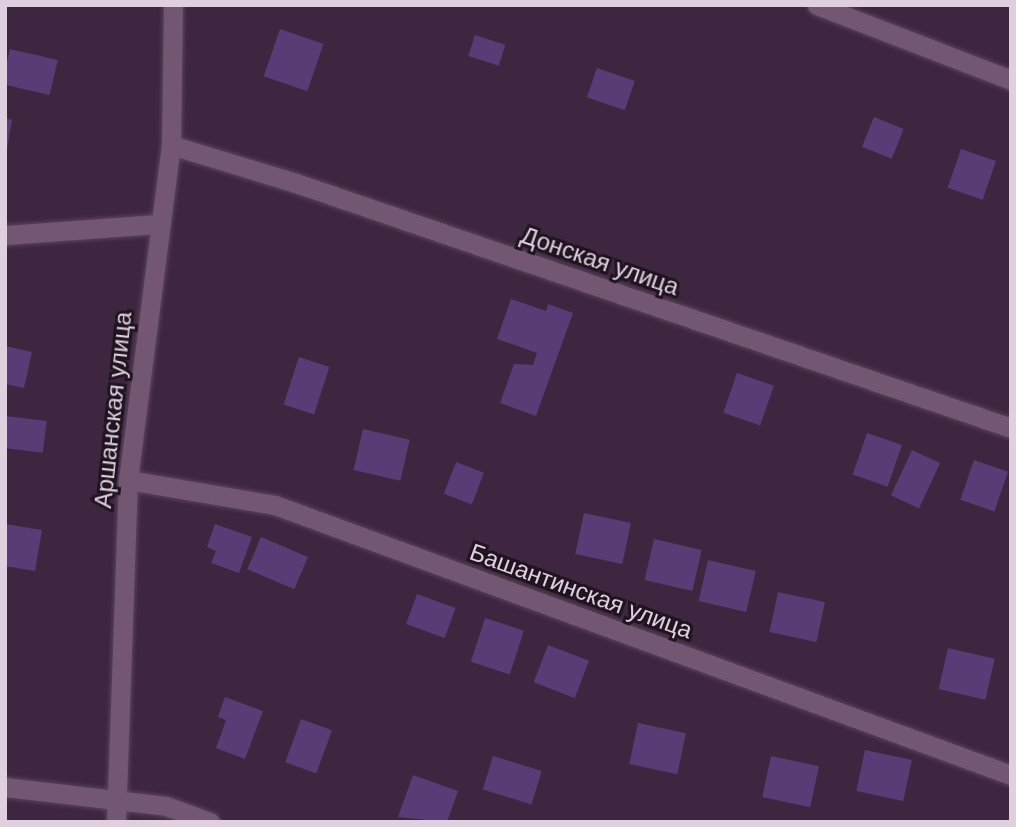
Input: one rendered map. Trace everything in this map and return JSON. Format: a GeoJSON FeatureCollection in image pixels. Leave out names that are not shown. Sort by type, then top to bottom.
{"type":"FeatureCollection","features":[{"type":"Feature","properties":{"kind":"street","name":"Аршанская улица"},"geometry":{"type":"LineString","coordinates":[[116,813],[128,480],[171,145],[173,5]]}},
{"type":"Feature","properties":{"kind":"street"},"geometry":{"type":"LineString","coordinates":[[817,5],[1011,80]]}},
{"type":"Feature","properties":{"kind":"street","name":"Донская улица"},"geometry":{"type":"LineString","coordinates":[[171,145],[283,179],[1011,429]]}},
{"type":"Feature","properties":{"kind":"street"},"geometry":{"type":"LineString","coordinates":[[5,235],[159,224]]}},
{"type":"Feature","properties":{"kind":"street","name":"Башантинская улица"},"geometry":{"type":"LineString","coordinates":[[128,480],[275,505],[1011,775]]}},
{"type":"Feature","properties":{"kind":"street"},"geometry":{"type":"LineString","coordinates":[[5,787],[116,813],[166,806],[210,822]]}},
{"type":"Feature","properties":{"kind":"building"},"geometry":{"type":"Polygon","coordinates":[[[280,29],[323,44],[307,91],[264,76],[280,29]]]}},
{"type":"Feature","properties":{"kind":"building"},"geometry":{"type":"Polygon","coordinates":[[[475,35],[505,45],[499,66],[468,56],[475,35]]]}},
{"type":"Feature","properties":{"kind":"building"},"geometry":{"type":"Polygon","coordinates":[[[10,49],[58,60],[50,95],[5,85],[10,49]]]}},
{"type":"Feature","properties":{"kind":"building"},"geometry":{"type":"Polygon","coordinates":[[[597,68],[635,81],[625,110],[587,97],[597,68]]]}},
{"type":"Feature","properties":{"kind":"building"},"geometry":{"type":"Polygon","coordinates":[[[874,117],[904,129],[892,159],[862,147],[874,117]]]}},
{"type":"Feature","properties":{"kind":"building"},"geometry":{"type":"Polygon","coordinates":[[[5,118],[12,120],[7,149],[5,149],[5,118]]]}},
{"type":"Feature","properties":{"kind":"building"},"geometry":{"type":"Polygon","coordinates":[[[961,149],[996,161],[983,200],[948,188],[961,149]]]}},
{"type":"Feature","properties":{"kind":"building"},"geometry":{"type":"Polygon","coordinates":[[[511,299],[546,311],[548,304],[573,313],[536,416],[500,403],[514,364],[533,365],[537,353],[497,339],[511,299]]]}},
{"type":"Feature","properties":{"kind":"building"},"geometry":{"type":"Polygon","coordinates":[[[5,346],[32,352],[24,388],[5,384],[5,346]]]}},
{"type":"Feature","properties":{"kind":"building"},"geometry":{"type":"Polygon","coordinates":[[[299,357],[329,367],[314,414],[284,405],[299,357]]]}},
{"type":"Feature","properties":{"kind":"building"},"geometry":{"type":"Polygon","coordinates":[[[737,373],[774,386],[760,425],[723,413],[737,373]]]}},
{"type":"Feature","properties":{"kind":"building"},"geometry":{"type":"Polygon","coordinates":[[[6,416],[47,421],[43,453],[5,448],[6,416]]]}},
{"type":"Feature","properties":{"kind":"building"},"geometry":{"type":"Polygon","coordinates":[[[363,429],[410,440],[400,481],[354,470],[363,429]]]}},
{"type":"Feature","properties":{"kind":"building"},"geometry":{"type":"Polygon","coordinates":[[[867,433],[902,445],[888,487],[853,475],[867,433]]]}},
{"type":"Feature","properties":{"kind":"building"},"geometry":{"type":"Polygon","coordinates":[[[912,450],[940,463],[919,508],[891,495],[912,450]]]}},
{"type":"Feature","properties":{"kind":"building"},"geometry":{"type":"Polygon","coordinates":[[[974,460],[1008,472],[994,511],[960,500],[974,460]]]}},
{"type":"Feature","properties":{"kind":"building"},"geometry":{"type":"Polygon","coordinates":[[[456,462],[484,473],[472,504],[444,494],[456,462]]]}},
{"type":"Feature","properties":{"kind":"building"},"geometry":{"type":"Polygon","coordinates":[[[584,513],[631,523],[622,564],[575,554],[584,513]]]}},
{"type":"Feature","properties":{"kind":"building"},"geometry":{"type":"Polygon","coordinates":[[[5,524],[42,530],[35,571],[5,566],[5,524]]]}},
{"type":"Feature","properties":{"kind":"building"},"geometry":{"type":"Polygon","coordinates":[[[215,524],[252,537],[239,573],[211,563],[216,551],[207,547],[215,524]]]}},
{"type":"Feature","properties":{"kind":"building"},"geometry":{"type":"Polygon","coordinates":[[[261,537],[308,557],[294,589],[247,569],[261,537]]]}},
{"type":"Feature","properties":{"kind":"building"},"geometry":{"type":"Polygon","coordinates":[[[654,539],[702,550],[692,591],[645,580],[654,539]]]}},
{"type":"Feature","properties":{"kind":"building"},"geometry":{"type":"Polygon","coordinates":[[[708,560],[756,571],[746,612],[699,601],[708,560]]]}},
{"type":"Feature","properties":{"kind":"building"},"geometry":{"type":"Polygon","coordinates":[[[778,592],[825,602],[816,642],[769,632],[778,592]]]}},
{"type":"Feature","properties":{"kind":"building"},"geometry":{"type":"Polygon","coordinates":[[[417,594],[456,608],[445,638],[406,624],[417,594]]]}},
{"type":"Feature","properties":{"kind":"building"},"geometry":{"type":"Polygon","coordinates":[[[485,618],[524,631],[510,674],[471,662],[485,618]]]}},
{"type":"Feature","properties":{"kind":"building"},"geometry":{"type":"Polygon","coordinates":[[[548,645],[589,661],[575,698],[534,682],[548,645]]]}},
{"type":"Feature","properties":{"kind":"building"},"geometry":{"type":"Polygon","coordinates":[[[948,648],[995,659],[985,700],[939,689],[948,648]]]}},
{"type":"Feature","properties":{"kind":"building"},"geometry":{"type":"Polygon","coordinates":[[[225,697],[263,711],[245,759],[216,748],[226,720],[218,717],[225,697]]]}},
{"type":"Feature","properties":{"kind":"building"},"geometry":{"type":"Polygon","coordinates":[[[301,719],[332,730],[316,774],[285,762],[301,719]]]}},
{"type":"Feature","properties":{"kind":"building"},"geometry":{"type":"Polygon","coordinates":[[[638,723],[686,733],[677,774],[629,764],[638,723]]]}},
{"type":"Feature","properties":{"kind":"building"},"geometry":{"type":"Polygon","coordinates":[[[865,750],[912,760],[903,801],[856,791],[865,750]]]}},
{"type":"Feature","properties":{"kind":"building"},"geometry":{"type":"Polygon","coordinates":[[[493,756],[542,771],[532,804],[483,789],[493,756]]]}},
{"type":"Feature","properties":{"kind":"building"},"geometry":{"type":"Polygon","coordinates":[[[771,756],[819,766],[810,807],[762,797],[771,756]]]}},
{"type":"Feature","properties":{"kind":"building"},"geometry":{"type":"Polygon","coordinates":[[[413,775],[458,791],[447,822],[398,817],[413,775]]]}}]}
